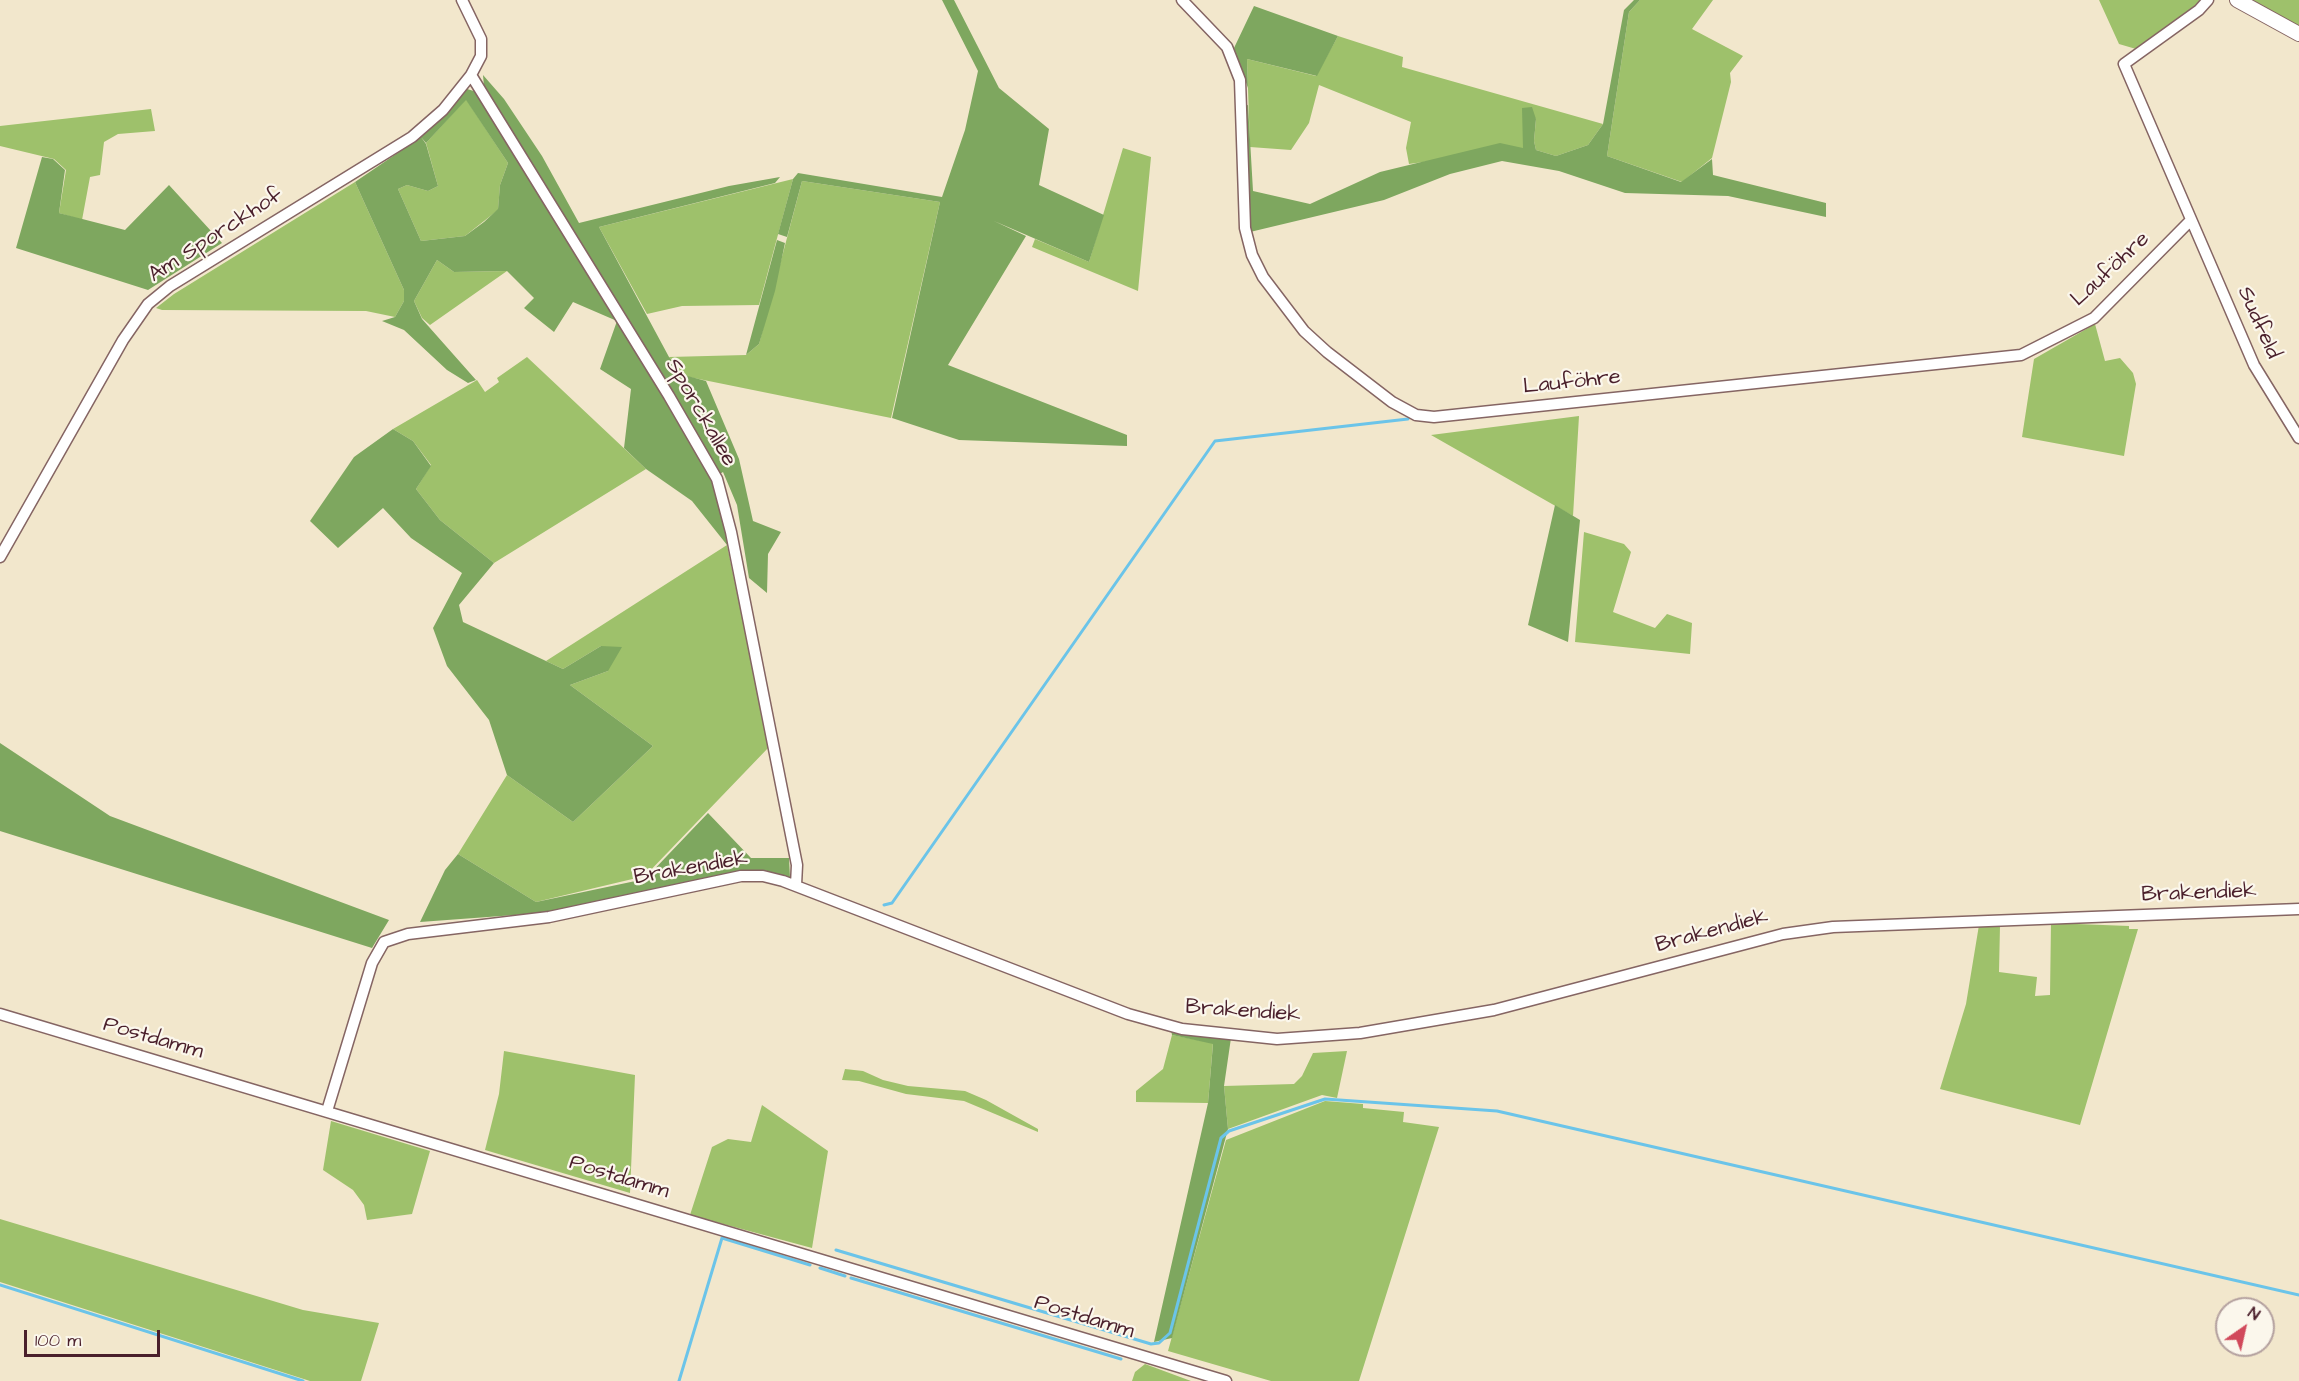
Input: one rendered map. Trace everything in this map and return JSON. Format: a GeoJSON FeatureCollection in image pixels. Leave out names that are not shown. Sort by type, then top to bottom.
{"type":"FeatureCollection","features":[{"type":"Feature","properties":{"kind":"street","name":"Am Sporckhof"},"geometry":{"type":"LineString","coordinates":[[0,557],[123,340],[148,303],[170,286],[412,137],[443,110],[471,75],[482,56],[481,39],[462,0]]}},
{"type":"Feature","properties":{"kind":"street","name":"Lauföhre"},"geometry":{"type":"LineString","coordinates":[[1182,0],[1227,47],[1240,80],[1245,228],[1252,255],[1263,278],[1290,315],[1327,352],[1392,402],[1416,415],[1434,417],[2021,355],[2094,318],[2191,220]]}},
{"type":"Feature","properties":{"kind":"street","name":"Sudfeld"},"geometry":{"type":"LineString","coordinates":[[2208,0],[2199,10],[2124,64],[2254,365],[2299,438]]}},
{"type":"Feature","properties":{"kind":"street"},"geometry":{"type":"LineString","coordinates":[[2237,0],[2299,34]]}},
{"type":"Feature","properties":{"kind":"street","name":"Sporckallee"},"geometry":{"type":"LineString","coordinates":[[471,75],[717,479],[731,531],[797,865],[796,885]]}},
{"type":"Feature","properties":{"kind":"street","name":"Brakendiek"},"geometry":{"type":"LineString","coordinates":[[327,1111],[372,963],[384,942],[396,936],[549,917],[741,876],[763,876],[796,885],[1128,1014],[1182,1029],[1277,1039],[1360,1033],[1494,1010],[1784,934],[1833,927],[2299,909]]}},
{"type":"Feature","properties":{"kind":"street","name":"Postdamm"},"geometry":{"type":"LineString","coordinates":[[0,1014],[1226,1381]]}},
{"type":"Feature","properties":{"kind":"green space"},"geometry":{"type":"Polygon","coordinates":[[[942,0],[954,0],[999,88],[1049,129],[1039,185],[1104,215],[1089,262],[994,221],[1026,236],[948,365],[1127,435],[1127,446],[959,440],[892,418],[940,202],[802,181],[787,237],[778,234],[793,179],[798,173],[942,197],[965,130],[978,71],[942,0]]]}},
{"type":"Feature","properties":{"kind":"green space"},"geometry":{"type":"Polygon","coordinates":[[[1634,0],[1640,0],[1629,12],[1607,156],[1681,182],[1712,159],[1713,175],[1826,203],[1826,217],[1728,196],[1625,193],[1559,171],[1502,161],[1450,174],[1384,200],[1250,232],[1244,106],[1248,105],[1253,191],[1310,204],[1380,172],[1500,143],[1523,148],[1522,108],[1532,107],[1536,119],[1534,141],[1536,150],[1556,156],[1588,145],[1603,124],[1624,10],[1634,0]]]}},
{"type":"Feature","properties":{"kind":"green space"},"geometry":{"type":"Polygon","coordinates":[[[1640,0],[1713,0],[1692,29],[1743,56],[1730,73],[1731,82],[1712,158],[1682,182],[1607,156],[1629,12],[1640,0]]]}},
{"type":"Feature","properties":{"kind":"green space"},"geometry":{"type":"Polygon","coordinates":[[[2099,0],[2201,0],[2197,8],[2136,49],[2119,44],[2099,0]]]}},
{"type":"Feature","properties":{"kind":"green space"},"geometry":{"type":"Polygon","coordinates":[[[2248,0],[2299,0],[2299,27],[2248,0]]]}},
{"type":"Feature","properties":{"kind":"green space"},"geometry":{"type":"Polygon","coordinates":[[[1254,6],[1338,36],[1317,76],[1247,59],[1248,88],[1234,48],[1254,6]]]}},
{"type":"Feature","properties":{"kind":"green space"},"geometry":{"type":"Polygon","coordinates":[[[1338,36],[1403,57],[1402,67],[1603,124],[1588,145],[1556,156],[1536,150],[1534,141],[1536,119],[1523,108],[1523,148],[1409,164],[1406,148],[1411,122],[1319,85],[1309,123],[1291,150],[1250,147],[1247,59],[1316,76],[1338,36]]]}},
{"type":"Feature","properties":{"kind":"green space"},"geometry":{"type":"Polygon","coordinates":[[[483,75],[504,99],[542,156],[579,223],[729,186],[780,177],[775,183],[599,227],[669,357],[684,375],[706,381],[739,459],[753,521],[781,532],[768,554],[767,593],[749,578],[737,505],[723,472],[712,479],[728,534],[727,545],[692,501],[646,469],[624,448],[631,389],[600,369],[617,321],[573,302],[554,332],[524,308],[534,298],[507,271],[454,272],[437,260],[414,301],[422,319],[476,380],[468,383],[447,370],[404,330],[382,321],[395,317],[404,301],[404,290],[355,182],[421,137],[467,89],[477,92],[539,176],[484,87],[483,75]],[[466,100],[426,143],[421,137],[426,144],[438,186],[428,191],[407,185],[398,189],[421,241],[465,236],[498,209],[500,185],[508,163],[466,100]]]}},
{"type":"Feature","properties":{"kind":"green space"},"geometry":{"type":"Polygon","coordinates":[[[466,99],[508,163],[500,185],[498,210],[465,236],[421,241],[398,189],[407,185],[428,191],[438,186],[426,143],[466,99]]]}},
{"type":"Feature","properties":{"kind":"green space"},"geometry":{"type":"Polygon","coordinates":[[[151,109],[155,131],[118,134],[104,142],[100,175],[90,177],[82,220],[59,213],[66,170],[54,159],[0,146],[0,126],[151,109]]]}},
{"type":"Feature","properties":{"kind":"green space"},"geometry":{"type":"Polygon","coordinates":[[[1123,148],[1151,157],[1138,291],[1032,247],[1035,239],[1089,262],[1123,148]]]}},
{"type":"Feature","properties":{"kind":"green space"},"geometry":{"type":"Polygon","coordinates":[[[42,157],[53,159],[65,170],[59,213],[125,230],[169,185],[222,243],[148,290],[16,248],[42,157]]]}},
{"type":"Feature","properties":{"kind":"green space"},"geometry":{"type":"Polygon","coordinates":[[[793,179],[759,305],[682,306],[647,314],[599,227],[793,179]]]}},
{"type":"Feature","properties":{"kind":"green space"},"geometry":{"type":"Polygon","coordinates":[[[802,181],[940,202],[891,418],[684,376],[669,357],[746,355],[759,344],[802,181]]]}},
{"type":"Feature","properties":{"kind":"green space"},"geometry":{"type":"Polygon","coordinates":[[[355,182],[404,290],[404,301],[395,317],[366,311],[162,310],[156,308],[174,294],[355,182]]]}},
{"type":"Feature","properties":{"kind":"green space"},"geometry":{"type":"Polygon","coordinates":[[[777,240],[785,243],[775,291],[759,344],[746,355],[777,240]]]}},
{"type":"Feature","properties":{"kind":"green space"},"geometry":{"type":"Polygon","coordinates":[[[437,260],[454,272],[507,271],[430,325],[422,318],[414,301],[437,260]]]}},
{"type":"Feature","properties":{"kind":"green space"},"geometry":{"type":"Polygon","coordinates":[[[2095,324],[2105,361],[2120,358],[2133,373],[2136,384],[2124,456],[2022,437],[2034,359],[2095,324]]]}},
{"type":"Feature","properties":{"kind":"green space"},"geometry":{"type":"Polygon","coordinates":[[[527,357],[646,469],[494,563],[440,520],[416,489],[431,465],[413,441],[393,429],[477,380],[485,392],[499,382],[497,378],[527,357]]]}},
{"type":"Feature","properties":{"kind":"green space"},"geometry":{"type":"Polygon","coordinates":[[[1579,416],[1573,516],[1431,435],[1579,416]]]}},
{"type":"Feature","properties":{"kind":"green space"},"geometry":{"type":"Polygon","coordinates":[[[393,429],[413,441],[431,466],[416,489],[440,520],[494,563],[459,605],[463,622],[563,669],[601,646],[622,647],[608,671],[570,685],[653,746],[573,822],[507,775],[489,720],[447,666],[433,628],[462,573],[411,538],[383,508],[338,548],[310,521],[354,457],[393,429]]]}},
{"type":"Feature","properties":{"kind":"green space"},"geometry":{"type":"Polygon","coordinates":[[[1555,505],[1580,520],[1568,642],[1528,625],[1555,505]]]}},
{"type":"Feature","properties":{"kind":"green space"},"geometry":{"type":"Polygon","coordinates":[[[1584,532],[1624,544],[1631,552],[1613,612],[1655,628],[1667,614],[1692,623],[1690,654],[1575,642],[1584,532]]]}},
{"type":"Feature","properties":{"kind":"green space"},"geometry":{"type":"Polygon","coordinates":[[[727,545],[769,747],[645,876],[536,902],[458,854],[507,775],[573,822],[653,746],[570,685],[608,671],[601,646],[563,669],[546,661],[727,545]]]}},
{"type":"Feature","properties":{"kind":"green space"},"geometry":{"type":"Polygon","coordinates":[[[0,743],[110,816],[389,920],[372,948],[0,831],[0,743]]]}},
{"type":"Feature","properties":{"kind":"green space"},"geometry":{"type":"Polygon","coordinates":[[[708,813],[751,858],[789,858],[790,878],[764,870],[743,870],[542,913],[420,922],[445,870],[458,854],[536,902],[645,879],[708,813]]]}},
{"type":"Feature","properties":{"kind":"green space"},"geometry":{"type":"Polygon","coordinates":[[[2051,923],[2129,926],[2129,929],[2138,929],[2080,1125],[1940,1089],[1966,1004],[1979,925],[2000,926],[1999,972],[2037,977],[2035,996],[2050,995],[2051,923]]]}},
{"type":"Feature","properties":{"kind":"green space"},"geometry":{"type":"Polygon","coordinates":[[[1171,1030],[1231,1038],[1224,1086],[1228,1129],[1172,1338],[1154,1342],[1208,1103],[1213,1044],[1172,1035],[1171,1030]]]}},
{"type":"Feature","properties":{"kind":"green space"},"geometry":{"type":"Polygon","coordinates":[[[1172,1035],[1213,1043],[1208,1103],[1136,1102],[1136,1091],[1163,1069],[1172,1035]]]}},
{"type":"Feature","properties":{"kind":"green space"},"geometry":{"type":"Polygon","coordinates":[[[504,1051],[635,1075],[630,1193],[485,1150],[499,1094],[504,1051]]]}},
{"type":"Feature","properties":{"kind":"green space"},"geometry":{"type":"Polygon","coordinates":[[[1347,1051],[1337,1098],[1322,1095],[1228,1129],[1224,1086],[1294,1084],[1302,1076],[1313,1053],[1347,1051]]]}},
{"type":"Feature","properties":{"kind":"green space"},"geometry":{"type":"Polygon","coordinates":[[[845,1069],[863,1071],[883,1080],[908,1086],[965,1091],[1038,1129],[1038,1132],[964,1101],[906,1094],[859,1081],[842,1080],[845,1069]]]}},
{"type":"Feature","properties":{"kind":"green space"},"geometry":{"type":"Polygon","coordinates":[[[1325,1101],[1363,1104],[1363,1108],[1404,1112],[1403,1122],[1439,1127],[1359,1381],[1271,1381],[1168,1351],[1226,1140],[1325,1101]]]}},
{"type":"Feature","properties":{"kind":"green space"},"geometry":{"type":"Polygon","coordinates":[[[762,1105],[828,1151],[812,1248],[690,1215],[712,1147],[728,1139],[751,1142],[762,1105]]]}},
{"type":"Feature","properties":{"kind":"green space"},"geometry":{"type":"Polygon","coordinates":[[[331,1121],[430,1151],[412,1214],[367,1220],[364,1205],[353,1190],[323,1170],[331,1121]]]}},
{"type":"Feature","properties":{"kind":"green space"},"geometry":{"type":"Polygon","coordinates":[[[0,1219],[303,1310],[379,1323],[361,1381],[310,1381],[0,1282],[0,1219]]]}},
{"type":"Feature","properties":{"kind":"green space"},"geometry":{"type":"Polygon","coordinates":[[[1145,1364],[1191,1381],[1132,1381],[1135,1372],[1145,1364]]]}},
{"type":"Feature","properties":{"kind":"waterway"},"geometry":{"type":"LineString","coordinates":[[884,905],[892,903],[1215,441],[1408,419]]}},
{"type":"Feature","properties":{"kind":"waterway"},"geometry":{"type":"LineString","coordinates":[[836,1250],[1151,1344],[1159,1343],[1170,1333],[1221,1138],[1229,1131],[1325,1099],[1497,1111],[2299,1295]]}},
{"type":"Feature","properties":{"kind":"waterway"},"geometry":{"type":"LineString","coordinates":[[679,1381],[722,1238],[810,1265]]}},
{"type":"Feature","properties":{"kind":"waterway"},"geometry":{"type":"LineString","coordinates":[[820,1268],[845,1276]]}},
{"type":"Feature","properties":{"kind":"waterway"},"geometry":{"type":"LineString","coordinates":[[851,1278],[1121,1359]]}},
{"type":"Feature","properties":{"kind":"waterway"},"geometry":{"type":"LineString","coordinates":[[0,1285],[303,1381]]}}]}
